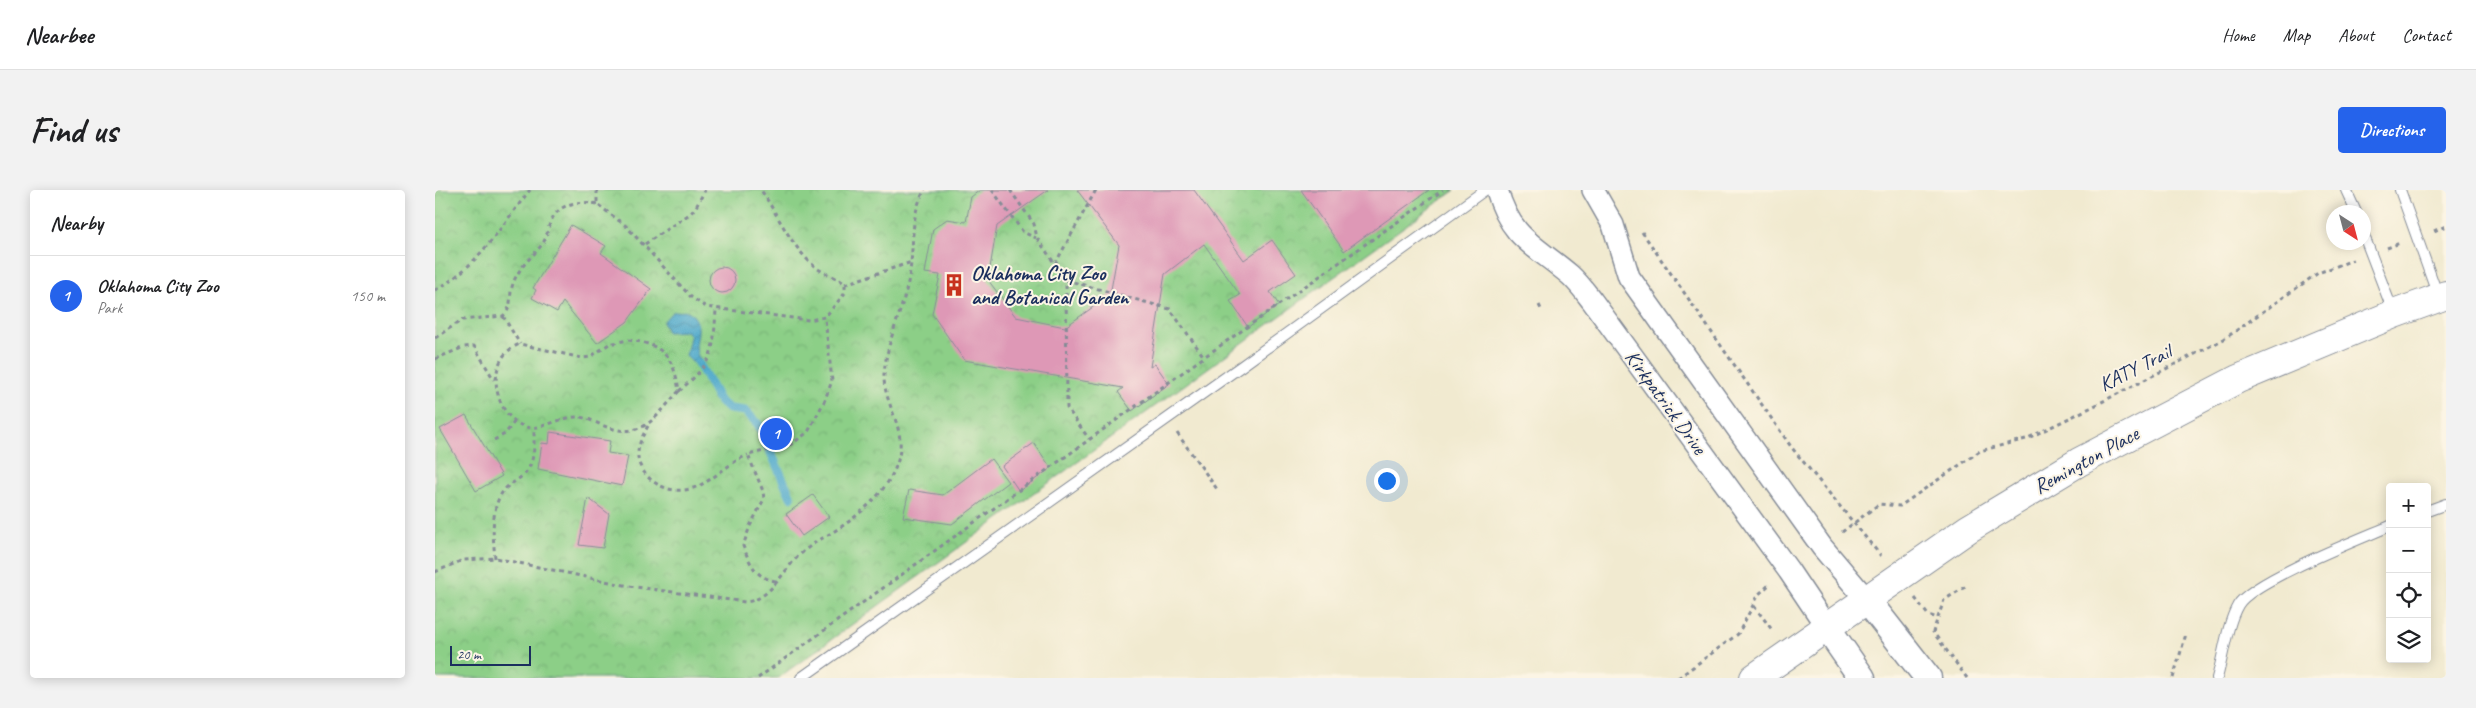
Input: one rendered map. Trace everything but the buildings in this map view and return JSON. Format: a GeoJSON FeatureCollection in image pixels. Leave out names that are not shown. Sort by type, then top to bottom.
{"type":"FeatureCollection","features":[{"type":"Feature","properties":{"kind":"main road","name":"Remington Place"},"geometry":{"type":"LineString","coordinates":[[1754,678],[1826,626],[1968,529],[2079,462],[2238,379],[2442,296]]}},
{"type":"Feature","properties":{"kind":"street","name":"Kirkpatrick Drive"},"geometry":{"type":"LineString","coordinates":[[1497,190],[1501,207],[1513,228],[1530,245],[1572,276],[1593,302],[1826,626]]}},
{"type":"Feature","properties":{"kind":"street","name":"Kirkpatrick Drive"},"geometry":{"type":"LineString","coordinates":[[1593,190],[1613,225],[1629,277],[1823,547],[1865,599]]}},
{"type":"Feature","properties":{"kind":"street"},"geometry":{"type":"LineString","coordinates":[[1865,599],[1928,678]]}},
{"type":"Feature","properties":{"kind":"street"},"geometry":{"type":"LineString","coordinates":[[1826,626],[1862,678]]}},
{"type":"Feature","properties":{"kind":"lane"},"geometry":{"type":"LineString","coordinates":[[801,678],[1485,190]]}},
{"type":"Feature","properties":{"kind":"lane"},"geometry":{"type":"LineString","coordinates":[[2346,190],[2353,205]]}},
{"type":"Feature","properties":{"kind":"lane"},"geometry":{"type":"LineString","coordinates":[[2400,190],[2417,237],[2442,296]]}},
{"type":"Feature","properties":{"kind":"lane"},"geometry":{"type":"LineString","coordinates":[[2370,250],[2394,314]]}},
{"type":"Feature","properties":{"kind":"lane"},"geometry":{"type":"LineString","coordinates":[[2431,510],[2446,504]]}},
{"type":"Feature","properties":{"kind":"lane"},"geometry":{"type":"LineString","coordinates":[[2217,678],[2238,605],[2247,594],[2278,576],[2386,528]]}},
{"type":"Feature","properties":{"kind":"path"},"geometry":{"type":"LineString","coordinates":[[435,290],[455,279],[469,266],[530,190]]}},
{"type":"Feature","properties":{"kind":"path"},"geometry":{"type":"LineString","coordinates":[[597,190],[597,204]]}},
{"type":"Feature","properties":{"kind":"path"},"geometry":{"type":"LineString","coordinates":[[645,244],[691,213],[705,190]]}},
{"type":"Feature","properties":{"kind":"path"},"geometry":{"type":"LineString","coordinates":[[435,338],[462,320],[503,316],[511,305],[511,289],[516,277],[546,238],[551,220],[563,206],[587,202],[597,204],[612,214],[645,244],[691,297],[706,308],[716,310],[728,309],[809,320],[825,317],[845,293],[845,284],[839,278],[817,269],[804,256],[761,190]]}},
{"type":"Feature","properties":{"kind":"path"},"geometry":{"type":"LineString","coordinates":[[435,572],[463,560],[495,558],[629,586],[745,602],[761,598],[803,551],[846,524],[864,509],[880,493],[893,474],[900,452],[900,438],[886,393],[884,377],[886,354],[891,333],[903,307],[912,262],[917,209],[925,190]]}},
{"type":"Feature","properties":{"kind":"path"},"geometry":{"type":"LineString","coordinates":[[992,190],[1023,232],[1037,238]]}},
{"type":"Feature","properties":{"kind":"path"},"geometry":{"type":"LineString","coordinates":[[1010,190],[1034,224],[1037,238],[1066,280],[1067,408],[1089,439]]}},
{"type":"Feature","properties":{"kind":"path"},"geometry":{"type":"LineString","coordinates":[[1055,265],[1095,190]]}},
{"type":"Feature","properties":{"kind":"path"},"geometry":{"type":"LineString","coordinates":[[758,678],[1150,395],[1443,190]]}},
{"type":"Feature","properties":{"kind":"path","name":"KATY Trail"},"geometry":{"type":"LineString","coordinates":[[1841,533],[1879,504],[1900,506],[1980,451],[2026,439],[2224,339],[2318,273],[2446,226]]}},
{"type":"Feature","properties":{"kind":"path"},"geometry":{"type":"LineString","coordinates":[[1645,236],[1792,448],[1835,503],[1855,522],[1864,535]]}},
{"type":"Feature","properties":{"kind":"path"},"geometry":{"type":"LineString","coordinates":[[845,284],[912,262]]}},
{"type":"Feature","properties":{"kind":"path"},"geometry":{"type":"LineString","coordinates":[[1066,280],[1170,309],[1204,357]]}},
{"type":"Feature","properties":{"kind":"path"},"geometry":{"type":"LineString","coordinates":[[1539,305],[1542,311]]}},
{"type":"Feature","properties":{"kind":"path"},"geometry":{"type":"LineString","coordinates":[[716,310],[713,347],[707,363],[648,425],[638,449],[637,458],[640,468],[647,476],[666,488],[689,490],[706,483],[725,467],[764,450],[792,444],[808,432],[829,389],[832,369],[825,317]]}},
{"type":"Feature","properties":{"kind":"path"},"geometry":{"type":"LineString","coordinates":[[503,316],[519,344]]}},
{"type":"Feature","properties":{"kind":"path"},"geometry":{"type":"LineString","coordinates":[[496,383],[495,373],[499,362],[508,351],[519,344],[582,358],[590,357],[609,344],[628,340],[641,342],[666,354],[673,365],[679,391]]}},
{"type":"Feature","properties":{"kind":"path"},"geometry":{"type":"LineString","coordinates":[[435,359],[464,347],[474,346],[496,383],[507,415],[523,426],[534,429],[569,417],[588,418],[623,431],[634,430],[648,425]]}},
{"type":"Feature","properties":{"kind":"path"},"geometry":{"type":"LineString","coordinates":[[1150,395],[1217,490]]}},
{"type":"Feature","properties":{"kind":"path"},"geometry":{"type":"LineString","coordinates":[[494,440],[505,434],[515,421]]}},
{"type":"Feature","properties":{"kind":"path"},"geometry":{"type":"LineString","coordinates":[[495,558],[493,539],[497,508],[504,490],[529,470],[534,450],[534,429]]}},
{"type":"Feature","properties":{"kind":"path"},"geometry":{"type":"LineString","coordinates":[[748,456],[763,491],[764,499],[750,526],[743,546],[757,574],[767,580],[777,581]]}},
{"type":"Feature","properties":{"kind":"path"},"geometry":{"type":"LineString","coordinates":[[1678,678],[1738,634],[1759,594],[1772,583]]}},
{"type":"Feature","properties":{"kind":"path"},"geometry":{"type":"LineString","coordinates":[[1967,678],[1933,632],[1944,600],[1968,585]]}},
{"type":"Feature","properties":{"kind":"path"},"geometry":{"type":"LineString","coordinates":[[1754,606],[1765,620]]}},
{"type":"Feature","properties":{"kind":"path"},"geometry":{"type":"LineString","coordinates":[[1928,615],[1938,618]]}},
{"type":"Feature","properties":{"kind":"path"},"geometry":{"type":"LineString","coordinates":[[2173,678],[2186,634]]}},
{"type":"Feature","properties":{"kind":"green space"},"geometry":{"type":"Polygon","coordinates":[[[435,190],[1455,190],[778,678],[435,678],[435,190]]]}},
{"type":"Feature","properties":{"kind":"water"},"geometry":{"type":"Polygon","coordinates":[[[688,311],[697,323],[696,348],[701,360],[697,367],[686,356],[690,337],[687,331],[667,332],[663,322],[672,312],[688,311]]]}},
{"type":"Feature","properties":{"kind":"waterway"},"geometry":{"type":"LineString","coordinates":[[699,364],[720,402],[730,409],[745,411],[758,424],[791,497]]}},
{"type":"Feature","properties":{"kind":"place","name":"Oklahoma City Zoo and Botanical Garden"},"geometry":{"type":"Point","coordinates":[954,285]}},
{"type":"Feature","properties":{"kind":"place","name":"Oklahoma City Zoo"},"geometry":{"type":"Point","coordinates":[776,434]}}]}
